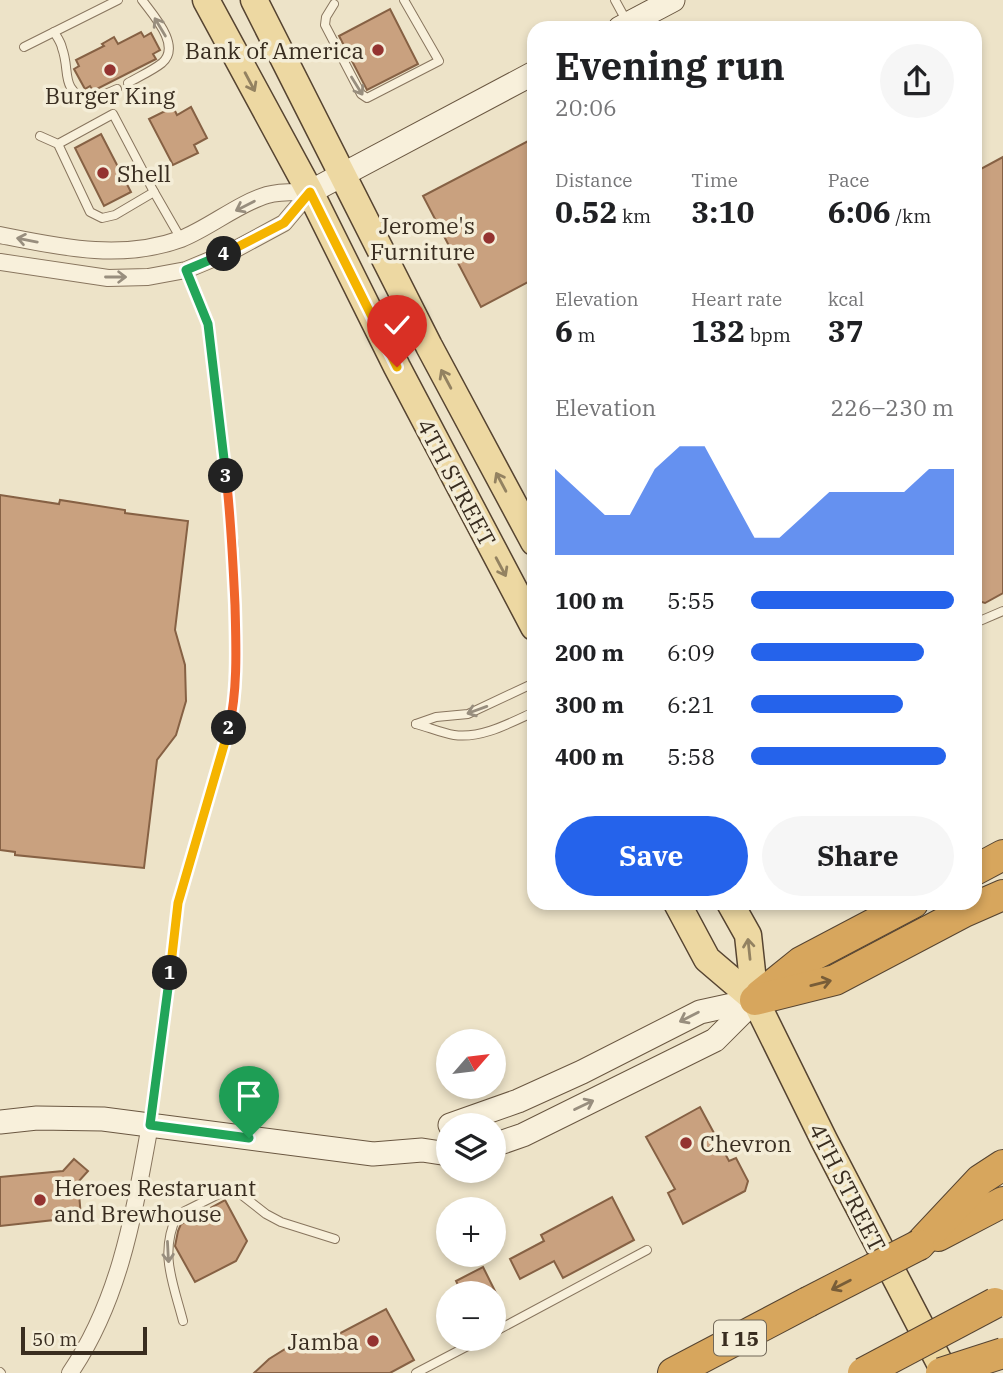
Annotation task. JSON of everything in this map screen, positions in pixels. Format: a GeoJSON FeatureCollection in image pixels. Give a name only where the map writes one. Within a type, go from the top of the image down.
{"type":"FeatureCollection","features":[{"type":"Feature","properties":{"kind":"highway"},"geometry":{"type":"LineString","coordinates":[[982,866],[1003,855]]}},
{"type":"Feature","properties":{"kind":"highway"},"geometry":{"type":"LineString","coordinates":[[982,904],[1003,895]]}},
{"type":"Feature","properties":{"kind":"highway"},"geometry":{"type":"LineString","coordinates":[[755,1000],[801,962],[900,910]]}},
{"type":"Feature","properties":{"kind":"highway"},"geometry":{"type":"LineString","coordinates":[[755,1000],[835,980],[969,910]]}},
{"type":"Feature","properties":{"kind":"highway"},"geometry":{"type":"LineString","coordinates":[[956,1217],[980,1180],[1003,1165]]}},
{"type":"Feature","properties":{"kind":"highway","name":"I 15"},"geometry":{"type":"LineString","coordinates":[[673,1373],[919,1245],[956,1217],[1003,1202]]}},
{"type":"Feature","properties":{"kind":"highway"},"geometry":{"type":"LineString","coordinates":[[863,1373],[999,1301]]}},
{"type":"Feature","properties":{"kind":"highway"},"geometry":{"type":"LineString","coordinates":[[943,1373],[1003,1353]]}},
{"type":"Feature","properties":{"kind":"main road","name":"4TH STREET"},"geometry":{"type":"LineString","coordinates":[[206,0],[310,192],[397,367],[527,615]]}},
{"type":"Feature","properties":{"kind":"main road","name":"4TH STREET"},"geometry":{"type":"LineString","coordinates":[[254,0],[434,357],[527,529]]}},
{"type":"Feature","properties":{"kind":"main road","name":"4TH STREET"},"geometry":{"type":"LineString","coordinates":[[681,910],[707,959],[755,1000]]}},
{"type":"Feature","properties":{"kind":"main road","name":"4TH STREET"},"geometry":{"type":"LineString","coordinates":[[734,910],[748,935],[755,1000],[943,1373]]}},
{"type":"Feature","properties":{"kind":"street"},"geometry":{"type":"LineString","coordinates":[[633,21],[673,0]]}},
{"type":"Feature","properties":{"kind":"street"},"geometry":{"type":"LineString","coordinates":[[0,262],[108,278],[148,277],[186,270],[234,250],[284,223],[310,192],[527,78]]}},
{"type":"Feature","properties":{"kind":"street"},"geometry":{"type":"LineString","coordinates":[[0,235],[70,249],[104,252],[145,247],[181,239],[267,195],[310,192]]}},
{"type":"Feature","properties":{"kind":"street"},"geometry":{"type":"LineString","coordinates":[[485,1113],[569,1078],[700,1012],[755,1000]]}},
{"type":"Feature","properties":{"kind":"street"},"geometry":{"type":"LineString","coordinates":[[506,1141],[523,1135],[715,1040],[755,1000]]}},
{"type":"Feature","properties":{"kind":"street"},"geometry":{"type":"LineString","coordinates":[[0,1122],[37,1118],[103,1119],[373,1154],[422,1150],[436,1152]]}},
{"type":"Feature","properties":{"kind":"street"},"geometry":{"type":"LineString","coordinates":[[71,1373],[110,1298],[131,1233],[150,1125]]}},
{"type":"Feature","properties":{"kind":"street"},"geometry":{"type":"LineString","coordinates":[[422,1150],[436,1138]]}},
{"type":"Feature","properties":{"kind":"lane"},"geometry":{"type":"LineString","coordinates":[[24,47],[118,0]]}},
{"type":"Feature","properties":{"kind":"lane"},"geometry":{"type":"LineString","coordinates":[[128,83],[163,63],[169,55],[169,42],[142,0]]}},
{"type":"Feature","properties":{"kind":"lane"},"geometry":{"type":"LineString","coordinates":[[334,4],[326,17],[327,31],[360,94],[367,98],[439,61],[404,0]]}},
{"type":"Feature","properties":{"kind":"lane"},"geometry":{"type":"LineString","coordinates":[[615,0],[622,21]]}},
{"type":"Feature","properties":{"kind":"lane"},"geometry":{"type":"LineString","coordinates":[[54,32],[63,48],[70,88],[76,96],[89,101],[117,89]]}},
{"type":"Feature","properties":{"kind":"lane"},"geometry":{"type":"LineString","coordinates":[[58,144],[113,114],[181,239]]}},
{"type":"Feature","properties":{"kind":"lane"},"geometry":{"type":"LineString","coordinates":[[40,136],[58,144],[90,212],[102,218],[115,215],[154,192]]}},
{"type":"Feature","properties":{"kind":"lane"},"geometry":{"type":"LineString","coordinates":[[150,1125],[178,903],[231,720],[236,648],[233,547],[208,324],[186,270]]}},
{"type":"Feature","properties":{"kind":"lane"},"geometry":{"type":"LineString","coordinates":[[982,620],[1003,611]]}},
{"type":"Feature","properties":{"kind":"lane"},"geometry":{"type":"LineString","coordinates":[[527,687],[468,714],[436,717],[416,724],[456,735],[481,732],[527,715]]}},
{"type":"Feature","properties":{"kind":"lane"},"geometry":{"type":"LineString","coordinates":[[183,1321],[167,1258],[167,1241],[177,1215],[225,1191],[238,1192],[281,1222],[335,1239]]}},
{"type":"Feature","properties":{"kind":"lane"},"geometry":{"type":"LineString","coordinates":[[506,1326],[648,1250]]}},
{"type":"Feature","properties":{"kind":"lane"},"geometry":{"type":"LineString","coordinates":[[416,1373],[458,1351]]}},
{"type":"Feature","properties":{"kind":"building","name":"Bank of America"},"geometry":{"type":"Polygon","coordinates":[[[390,9],[418,64],[367,90],[339,36],[390,9]]]}},
{"type":"Feature","properties":{"kind":"building"},"geometry":{"type":"Polygon","coordinates":[[[141,32],[144,37],[151,33],[160,50],[153,54],[156,59],[93,91],[90,86],[85,89],[74,69],[79,66],[76,60],[104,46],[102,44],[114,37],[118,44],[141,32]]]}},
{"type":"Feature","properties":{"kind":"building"},"geometry":{"type":"Polygon","coordinates":[[[173,107],[177,115],[191,107],[207,138],[194,145],[198,153],[173,165],[149,119],[173,107]]]}},
{"type":"Feature","properties":{"kind":"building"},"geometry":{"type":"Polygon","coordinates":[[[101,134],[131,192],[104,206],[75,148],[101,134]]]}},
{"type":"Feature","properties":{"kind":"building","name":"Jerome's Furniture"},"geometry":{"type":"Polygon","coordinates":[[[527,142],[527,283],[481,307],[423,196],[527,142]]]}},
{"type":"Feature","properties":{"kind":"building"},"geometry":{"type":"Polygon","coordinates":[[[1003,157],[1003,593],[985,603],[982,602],[982,168],[1003,157]]]}},
{"type":"Feature","properties":{"kind":"building"},"geometry":{"type":"Polygon","coordinates":[[[0,495],[59,504],[60,500],[125,510],[125,513],[188,521],[175,630],[185,665],[186,701],[176,735],[157,760],[144,868],[15,855],[15,852],[0,850],[0,495]]]}},
{"type":"Feature","properties":{"kind":"building"},"geometry":{"type":"Polygon","coordinates":[[[700,1107],[729,1161],[736,1158],[748,1181],[745,1191],[683,1224],[668,1193],[675,1189],[646,1137],[700,1107]]]}},
{"type":"Feature","properties":{"kind":"building","name":"Heroes Restaruant and Brewhouse"},"geometry":{"type":"Polygon","coordinates":[[[74,1159],[88,1171],[78,1182],[81,1217],[0,1226],[0,1177],[63,1171],[74,1159]]]}},
{"type":"Feature","properties":{"kind":"building"},"geometry":{"type":"Polygon","coordinates":[[[612,1197],[634,1240],[563,1278],[554,1261],[520,1279],[510,1259],[544,1241],[541,1235],[612,1197]]]}},
{"type":"Feature","properties":{"kind":"building"},"geometry":{"type":"Polygon","coordinates":[[[225,1200],[247,1241],[236,1261],[195,1282],[175,1246],[178,1231],[181,1224],[225,1200]]]}},
{"type":"Feature","properties":{"kind":"building"},"geometry":{"type":"Polygon","coordinates":[[[483,1267],[490,1281],[456,1281],[483,1267]]]}},
{"type":"Feature","properties":{"kind":"building"},"geometry":{"type":"Polygon","coordinates":[[[386,1309],[414,1360],[390,1373],[254,1373],[269,1359],[290,1346],[333,1337],[386,1309]]]}},
{"type":"Feature","properties":{"kind":"place","name":"Bank of America"},"geometry":{"type":"Point","coordinates":[378,50]}},
{"type":"Feature","properties":{"kind":"place","name":"Burger King"},"geometry":{"type":"Point","coordinates":[110,70]}},
{"type":"Feature","properties":{"kind":"place","name":"Shell"},"geometry":{"type":"Point","coordinates":[103,173]}},
{"type":"Feature","properties":{"kind":"place","name":"Jerome's Furniture"},"geometry":{"type":"Point","coordinates":[489,238]}},
{"type":"Feature","properties":{"kind":"place","name":"Chevron"},"geometry":{"type":"Point","coordinates":[686,1143]}},
{"type":"Feature","properties":{"kind":"place","name":"Heroes Restaruant and Brewhouse"},"geometry":{"type":"Point","coordinates":[40,1200]}},
{"type":"Feature","properties":{"kind":"place","name":"Jamba"},"geometry":{"type":"Point","coordinates":[373,1341]}},
{"type":"Feature","properties":{"kind":"route"},"geometry":{"type":"LineString","coordinates":[[249,1138],[150,1125],[178,903],[224,751],[231,720],[236,648],[233,547],[208,324],[186,270],[234,250],[284,223],[310,192],[397,367]]}}]}
